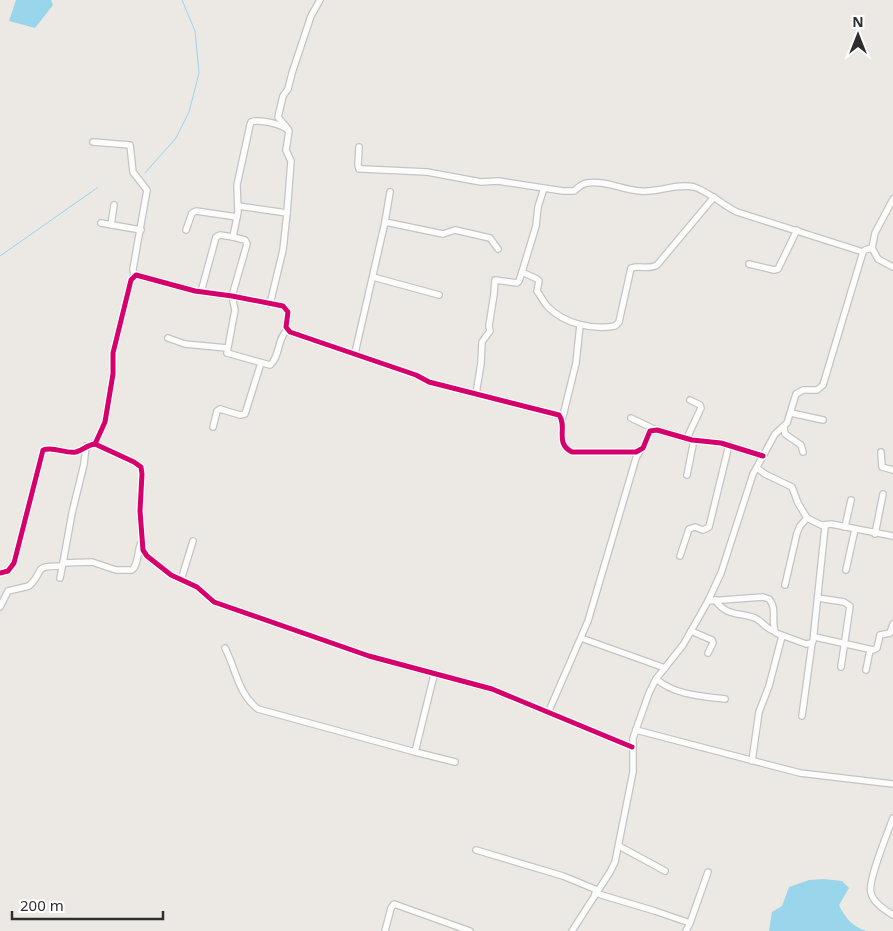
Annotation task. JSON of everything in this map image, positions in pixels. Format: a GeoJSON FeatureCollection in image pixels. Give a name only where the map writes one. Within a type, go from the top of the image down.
{"type":"FeatureCollection","features":[{"type":"Feature","properties":{"kind":"street"},"geometry":{"type":"LineString","coordinates":[[270,304],[283,250],[291,160],[286,153],[288,129],[278,117],[278,113],[283,96],[288,89],[311,16],[320,0]]}},
{"type":"Feature","properties":{"kind":"street"},"geometry":{"type":"LineString","coordinates":[[233,237],[237,217],[238,185],[251,122],[257,121],[288,129]]}},
{"type":"Feature","properties":{"kind":"street"},"geometry":{"type":"LineString","coordinates":[[93,142],[126,144],[131,147],[133,172],[147,190],[133,269],[134,276],[131,280],[114,349],[113,374],[105,422],[95,444]]}},
{"type":"Feature","properties":{"kind":"street"},"geometry":{"type":"LineString","coordinates":[[359,147],[359,169],[434,173],[466,180],[498,181],[571,192],[583,184],[598,183],[642,192],[683,186],[696,188],[707,192],[737,212],[863,252]]}},
{"type":"Feature","properties":{"kind":"street"},"geometry":{"type":"LineString","coordinates":[[476,394],[482,342],[490,331],[495,280],[517,283],[519,281],[536,226],[538,207],[544,188]]}},
{"type":"Feature","properties":{"kind":"street"},"geometry":{"type":"LineString","coordinates":[[355,353],[390,192]]}},
{"type":"Feature","properties":{"kind":"street"},"geometry":{"type":"LineString","coordinates":[[522,272],[537,278],[539,281],[537,291],[550,309],[580,325],[611,327],[618,324],[624,305],[631,268],[652,268],[657,265],[714,197]]}},
{"type":"Feature","properties":{"kind":"street"},"geometry":{"type":"LineString","coordinates":[[893,199],[875,233],[872,248],[878,259],[893,267]]}},
{"type":"Feature","properties":{"kind":"street"},"geometry":{"type":"LineString","coordinates":[[111,225],[114,205]]}},
{"type":"Feature","properties":{"kind":"street"},"geometry":{"type":"LineString","coordinates":[[238,206],[287,213]]}},
{"type":"Feature","properties":{"kind":"street"},"geometry":{"type":"LineString","coordinates":[[186,230],[192,213],[196,210],[237,217]]}},
{"type":"Feature","properties":{"kind":"street"},"geometry":{"type":"LineString","coordinates":[[385,222],[443,234],[455,230],[490,238],[498,249]]}},
{"type":"Feature","properties":{"kind":"street"},"geometry":{"type":"LineString","coordinates":[[102,223],[141,230]]}},
{"type":"Feature","properties":{"kind":"street"},"geometry":{"type":"LineString","coordinates":[[749,264],[774,270],[778,269],[796,230]]}},
{"type":"Feature","properties":{"kind":"street"},"geometry":{"type":"LineString","coordinates":[[134,276],[140,276],[180,288],[201,292],[232,296],[287,308],[287,330],[283,334],[273,364],[261,364],[228,353],[227,348],[232,332],[235,310],[232,296],[247,244],[245,240],[220,235],[216,237],[201,292]]}},
{"type":"Feature","properties":{"kind":"street"},"geometry":{"type":"LineString","coordinates":[[572,931],[615,862],[633,772],[632,746],[649,693],[656,679],[684,644],[708,601],[721,573],[746,494],[757,468],[775,434],[787,423],[796,394],[803,390],[817,390],[823,385],[863,252],[872,248]]}},
{"type":"Feature","properties":{"kind":"street"},"geometry":{"type":"LineString","coordinates":[[373,277],[440,296]]}},
{"type":"Feature","properties":{"kind":"street"},"geometry":{"type":"LineString","coordinates":[[580,325],[576,363],[562,420],[562,442],[567,450],[572,452],[640,451]]}},
{"type":"Feature","properties":{"kind":"street"},"geometry":{"type":"LineString","coordinates":[[287,330],[416,375],[429,382],[555,413],[562,420]]}},
{"type":"Feature","properties":{"kind":"street"},"geometry":{"type":"LineString","coordinates":[[168,338],[185,344],[227,348]]}},
{"type":"Feature","properties":{"kind":"street"},"geometry":{"type":"LineString","coordinates":[[213,426],[217,411],[220,409],[240,415],[245,414],[261,364]]}},
{"type":"Feature","properties":{"kind":"street"},"geometry":{"type":"LineString","coordinates":[[686,438],[701,408],[700,405],[690,400]]}},
{"type":"Feature","properties":{"kind":"street"},"geometry":{"type":"LineString","coordinates":[[791,412],[823,420]]}},
{"type":"Feature","properties":{"kind":"street"},"geometry":{"type":"LineString","coordinates":[[631,418],[657,430],[694,440],[730,445],[763,456]]}},
{"type":"Feature","properties":{"kind":"street"},"geometry":{"type":"LineString","coordinates":[[784,427],[785,434],[801,445],[803,452]]}},
{"type":"Feature","properties":{"kind":"street"},"geometry":{"type":"LineString","coordinates":[[548,713],[588,621],[636,458],[645,445],[650,432],[657,430]]}},
{"type":"Feature","properties":{"kind":"street"},"geometry":{"type":"LineString","coordinates":[[687,476],[694,440]]}},
{"type":"Feature","properties":{"kind":"street"},"geometry":{"type":"LineString","coordinates":[[0,573],[8,571],[14,563],[43,450],[50,448],[73,452],[95,444],[141,467],[141,543],[147,556],[171,575],[197,587],[209,598],[221,605],[369,656],[492,689],[632,746]]}},
{"type":"Feature","properties":{"kind":"street"},"geometry":{"type":"LineString","coordinates":[[680,556],[689,529],[695,527],[703,530],[709,527],[730,445]]}},
{"type":"Feature","properties":{"kind":"street"},"geometry":{"type":"LineString","coordinates":[[60,578],[72,513],[84,464],[86,446]]}},
{"type":"Feature","properties":{"kind":"street"},"geometry":{"type":"LineString","coordinates":[[882,452],[882,467],[893,470]]}},
{"type":"Feature","properties":{"kind":"street"},"geometry":{"type":"LineString","coordinates":[[757,468],[792,487],[798,503],[807,518],[823,525],[831,524],[893,536]]}},
{"type":"Feature","properties":{"kind":"street"},"geometry":{"type":"LineString","coordinates":[[875,534],[883,494]]}},
{"type":"Feature","properties":{"kind":"street"},"geometry":{"type":"LineString","coordinates":[[845,527],[851,500]]}},
{"type":"Feature","properties":{"kind":"street"},"geometry":{"type":"LineString","coordinates":[[785,585],[797,533],[807,518]]}},
{"type":"Feature","properties":{"kind":"street"},"geometry":{"type":"LineString","coordinates":[[802,716],[826,530],[823,525]]}},
{"type":"Feature","properties":{"kind":"street"},"geometry":{"type":"LineString","coordinates":[[846,570],[856,530]]}},
{"type":"Feature","properties":{"kind":"street"},"geometry":{"type":"LineString","coordinates":[[181,580],[193,541]]}},
{"type":"Feature","properties":{"kind":"street"},"geometry":{"type":"LineString","coordinates":[[0,607],[6,593],[12,589],[29,586],[41,568],[48,566],[92,562],[116,570],[132,570],[136,566],[141,543]]}},
{"type":"Feature","properties":{"kind":"street"},"geometry":{"type":"LineString","coordinates":[[708,601],[762,597],[769,599],[774,609],[774,631]]}},
{"type":"Feature","properties":{"kind":"street"},"geometry":{"type":"LineString","coordinates":[[818,598],[844,602],[850,606],[846,644],[841,667]]}},
{"type":"Feature","properties":{"kind":"street"},"geometry":{"type":"LineString","coordinates":[[716,600],[727,611],[756,618],[769,629],[782,636],[806,644],[813,640],[846,644],[870,650],[877,648],[880,635],[892,632],[893,624]]}},
{"type":"Feature","properties":{"kind":"street"},"geometry":{"type":"LineString","coordinates":[[691,631],[712,640],[713,643],[708,653]]}},
{"type":"Feature","properties":{"kind":"street"},"geometry":{"type":"LineString","coordinates":[[752,761],[759,712],[770,682],[782,636]]}},
{"type":"Feature","properties":{"kind":"street"},"geometry":{"type":"LineString","coordinates":[[581,638],[665,668]]}},
{"type":"Feature","properties":{"kind":"street"},"geometry":{"type":"LineString","coordinates":[[225,648],[231,658],[241,689],[258,709],[455,762]]}},
{"type":"Feature","properties":{"kind":"street"},"geometry":{"type":"LineString","coordinates":[[866,670],[870,650]]}},
{"type":"Feature","properties":{"kind":"street"},"geometry":{"type":"LineString","coordinates":[[415,752],[434,674]]}},
{"type":"Feature","properties":{"kind":"street"},"geometry":{"type":"LineString","coordinates":[[656,679],[680,692],[725,699]]}},
{"type":"Feature","properties":{"kind":"street"},"geometry":{"type":"LineString","coordinates":[[636,730],[752,761],[818,776],[893,784]]}},
{"type":"Feature","properties":{"kind":"street"},"geometry":{"type":"LineString","coordinates":[[893,818],[875,868],[870,890],[873,898],[893,915]]}},
{"type":"Feature","properties":{"kind":"street"},"geometry":{"type":"LineString","coordinates":[[619,846],[665,871]]}},
{"type":"Feature","properties":{"kind":"street"},"geometry":{"type":"LineString","coordinates":[[476,850],[563,876],[596,892],[690,923]]}},
{"type":"Feature","properties":{"kind":"street"},"geometry":{"type":"LineString","coordinates":[[686,931],[708,872]]}},
{"type":"Feature","properties":{"kind":"street"},"geometry":{"type":"LineString","coordinates":[[384,931],[394,904],[470,931]]}},
{"type":"Feature","properties":{"kind":"water"},"geometry":{"type":"Polygon","coordinates":[[[16,0],[51,0],[53,5],[35,28],[9,21],[16,0]]]}},
{"type":"Feature","properties":{"kind":"water"},"geometry":{"type":"Polygon","coordinates":[[[809,880],[842,881],[849,888],[839,905],[850,921],[866,931],[769,931],[772,912],[782,906],[789,887],[809,880]]]}},
{"type":"Feature","properties":{"kind":"waterway"},"geometry":{"type":"LineString","coordinates":[[145,173],[176,138],[189,112],[199,73],[195,31],[182,0]]}},
{"type":"Feature","properties":{"kind":"waterway"},"geometry":{"type":"LineString","coordinates":[[0,256],[97,188]]}},
{"type":"Feature","properties":{"kind":"cycle path"},"geometry":{"type":"LineString","coordinates":[[95,444],[105,422],[113,374],[113,353],[131,280],[136,275],[195,291],[283,306],[288,312],[286,327],[290,332],[416,375],[429,382],[559,415],[562,425],[562,440],[572,452],[636,452],[643,448],[650,431],[657,430],[692,440],[721,443],[763,456]]}},
{"type":"Feature","properties":{"kind":"cycle path"},"geometry":{"type":"LineString","coordinates":[[0,573],[8,571],[14,563],[43,450],[76,452],[95,444],[141,467],[140,511],[143,550],[147,556],[171,575],[197,587],[214,602],[369,656],[492,689],[632,747]]}}]}
